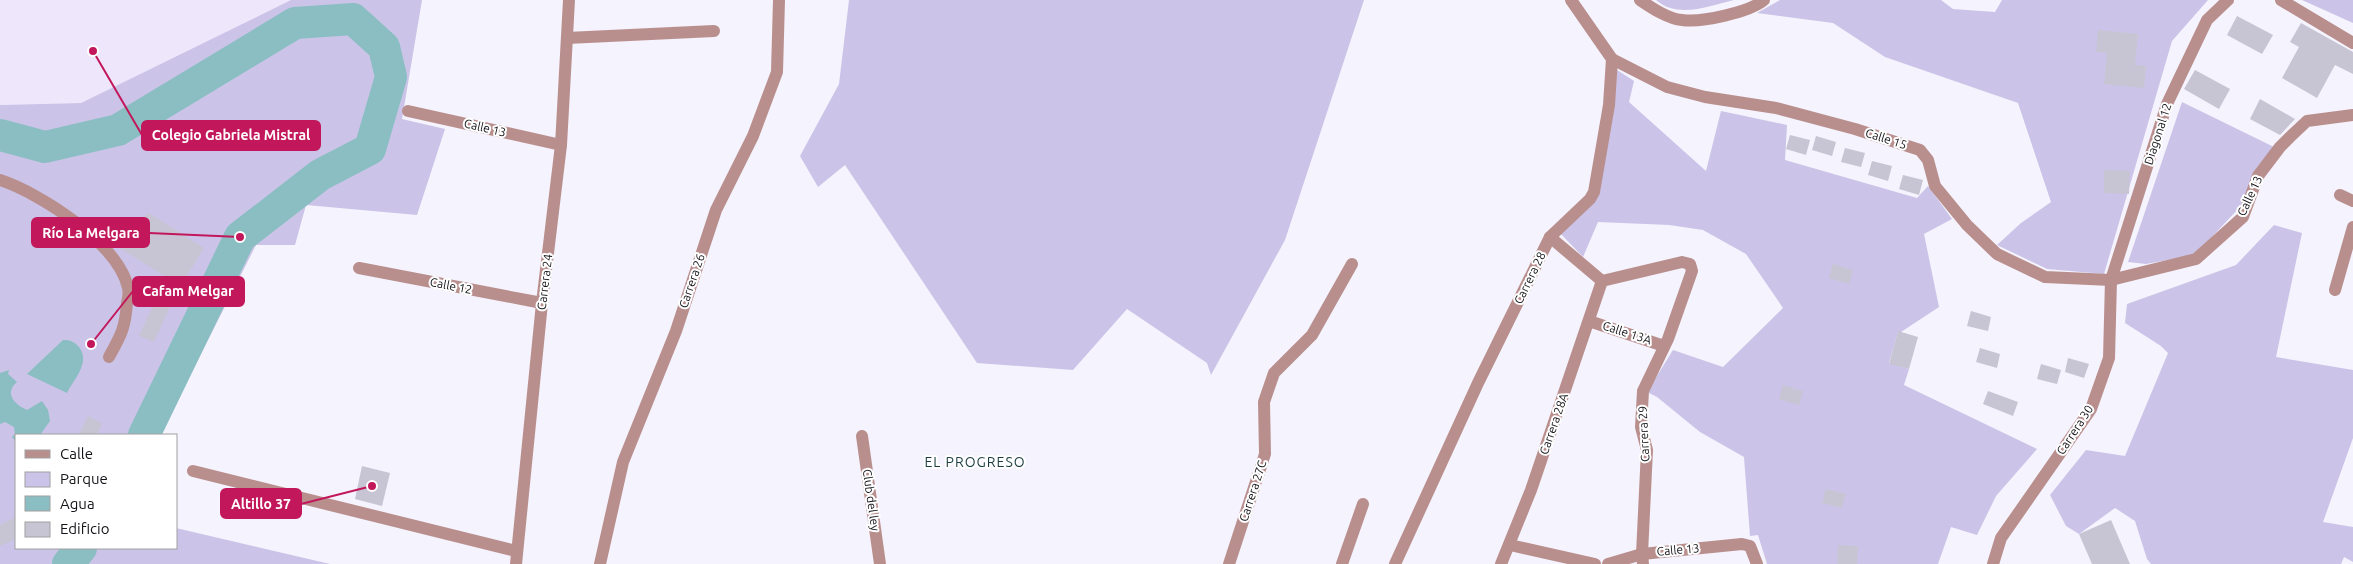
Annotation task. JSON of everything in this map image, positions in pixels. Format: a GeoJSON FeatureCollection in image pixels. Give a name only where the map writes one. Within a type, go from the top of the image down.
{"type":"FeatureCollection","features":[{"type":"Feature","properties":{"kind":"street","name":"Carrera 24"},"geometry":{"type":"LineString","coordinates":[[516,558],[542,303],[561,145],[569,0]]}},
{"type":"Feature","properties":{"kind":"street","name":"Carrera 26"},"geometry":{"type":"LineString","coordinates":[[600,564],[623,462],[676,331],[716,210],[752,136],[777,72],[779,0]]}},
{"type":"Feature","properties":{"kind":"street"},"geometry":{"type":"LineString","coordinates":[[1571,0],[1612,59]]}},
{"type":"Feature","properties":{"kind":"street"},"geometry":{"type":"LineString","coordinates":[[1640,0],[1658,11],[1682,20],[1721,16],[1758,5],[1764,0]]}},
{"type":"Feature","properties":{"kind":"street","name":"Diagonal 12"},"geometry":{"type":"LineString","coordinates":[[2111,280],[2167,104],[2207,20],[2228,0]]}},
{"type":"Feature","properties":{"kind":"street"},"geometry":{"type":"LineString","coordinates":[[2281,0],[2353,43]]}},
{"type":"Feature","properties":{"kind":"street"},"geometry":{"type":"LineString","coordinates":[[567,38],[714,31]]}},
{"type":"Feature","properties":{"kind":"street","name":"Carrera 28"},"geometry":{"type":"LineString","coordinates":[[1395,564],[1478,383],[1550,237],[1590,199],[1594,192],[1610,97],[1612,59]]}},
{"type":"Feature","properties":{"kind":"street","name":"Calle 15"},"geometry":{"type":"LineString","coordinates":[[1612,59],[1667,87],[1706,98],[1776,108],[1855,129],[1920,150],[1928,160],[1935,186],[1967,225],[1997,254],[2045,276],[2111,280]]}},
{"type":"Feature","properties":{"kind":"street","name":"Calle 13"},"geometry":{"type":"LineString","coordinates":[[408,111],[561,145]]}},
{"type":"Feature","properties":{"kind":"street","name":"Calle 13"},"geometry":{"type":"LineString","coordinates":[[2111,280],[2196,258],[2243,217],[2258,176],[2280,146],[2307,121],[2353,115]]}},
{"type":"Feature","properties":{"kind":"street"},"geometry":{"type":"LineString","coordinates":[[0,180],[19,187],[46,201],[80,226],[114,258],[129,288],[126,326],[109,357]]}},
{"type":"Feature","properties":{"kind":"street"},"geometry":{"type":"LineString","coordinates":[[2340,195],[2353,201]]}},
{"type":"Feature","properties":{"kind":"street"},"geometry":{"type":"LineString","coordinates":[[2335,290],[2353,227]]}},
{"type":"Feature","properties":{"kind":"street"},"geometry":{"type":"LineString","coordinates":[[1550,237],[1602,281]]}},
{"type":"Feature","properties":{"kind":"street","name":"Carrera 29"},"geometry":{"type":"LineString","coordinates":[[1602,281],[1682,262],[1690,264],[1692,271],[1664,346],[1642,391],[1641,427],[1646,450],[1642,559]]}},
{"type":"Feature","properties":{"kind":"street","name":"Carrera 27C"},"geometry":{"type":"LineString","coordinates":[[1229,564],[1265,454],[1264,402],[1274,373],[1312,335],[1352,264]]}},
{"type":"Feature","properties":{"kind":"street","name":"Calle 12"},"geometry":{"type":"LineString","coordinates":[[359,268],[542,303]]}},
{"type":"Feature","properties":{"kind":"street","name":"Carrera 30"},"geometry":{"type":"LineString","coordinates":[[1993,564],[2001,538],[2091,409],[2109,358],[2111,280]]}},
{"type":"Feature","properties":{"kind":"street","name":"Carrera 28A"},"geometry":{"type":"LineString","coordinates":[[1501,564],[1531,490],[1602,281]]}},
{"type":"Feature","properties":{"kind":"street","name":"Calle 13A"},"geometry":{"type":"LineString","coordinates":[[1589,321],[1664,346]]}},
{"type":"Feature","properties":{"kind":"street","name":"Club del ley"},"geometry":{"type":"LineString","coordinates":[[862,436],[880,564]]}},
{"type":"Feature","properties":{"kind":"street"},"geometry":{"type":"LineString","coordinates":[[193,470],[516,558]]}},
{"type":"Feature","properties":{"kind":"street"},"geometry":{"type":"LineString","coordinates":[[1342,564],[1363,504]]}},
{"type":"Feature","properties":{"kind":"street","name":"Calle 13"},"geometry":{"type":"LineString","coordinates":[[1608,564],[1742,544],[1750,546],[1757,564]]}},
{"type":"Feature","properties":{"kind":"street"},"geometry":{"type":"LineString","coordinates":[[1510,545],[1594,564]]}},
{"type":"Feature","properties":{"kind":"shaded area"},"geometry":{"type":"Polygon","coordinates":[[[0,0],[291,0],[81,103],[0,105],[0,0]]]}},
{"type":"Feature","properties":{"kind":"green space"},"geometry":{"type":"Polygon","coordinates":[[[291,0],[422,0],[402,119],[445,129],[417,215],[306,205],[295,245],[256,245],[161,434],[15,434],[15,549],[178,549],[178,528],[330,564],[0,564],[0,105],[81,103],[291,0]]]}},
{"type":"Feature","properties":{"kind":"green space"},"geometry":{"type":"Polygon","coordinates":[[[849,0],[1364,0],[1285,240],[1211,375],[1207,363],[1127,309],[1073,370],[977,363],[845,165],[818,187],[800,156],[839,84],[849,0]]]}},
{"type":"Feature","properties":{"kind":"green space"},"geometry":{"type":"Polygon","coordinates":[[[1656,0],[1734,0],[1704,8],[1684,10],[1665,6],[1656,0]]]}},
{"type":"Feature","properties":{"kind":"green space"},"geometry":{"type":"Polygon","coordinates":[[[1780,0],[1941,0],[1953,9],[1995,12],[2002,0],[2208,0],[2172,41],[2104,274],[2047,269],[1997,245],[2021,223],[2051,202],[2018,103],[1885,57],[1833,23],[1757,13],[1780,0]]]}},
{"type":"Feature","properties":{"kind":"green space"},"geometry":{"type":"Polygon","coordinates":[[[2302,0],[2353,0],[2353,23],[2302,0]]]}},
{"type":"Feature","properties":{"kind":"green space"},"geometry":{"type":"Polygon","coordinates":[[[1617,70],[1634,81],[1629,102],[1706,171],[1721,111],[1787,125],[1785,160],[1917,198],[1928,186],[1952,219],[1924,234],[1939,307],[1901,332],[1898,332],[1889,363],[1909,369],[1904,385],[2037,449],[1996,496],[1977,535],[1951,527],[1938,564],[1767,564],[1758,535],[1750,536],[1744,457],[1700,432],[1657,397],[1647,392],[1673,350],[1723,367],[1783,308],[1746,254],[1703,230],[1669,225],[1598,222],[1583,257],[1559,232],[1596,199],[1617,70]]]}},
{"type":"Feature","properties":{"kind":"green space"},"geometry":{"type":"Polygon","coordinates":[[[2182,102],[2274,147],[2239,208],[2195,255],[2146,264],[2128,262],[2182,102]]]}},
{"type":"Feature","properties":{"kind":"green space"},"geometry":{"type":"Polygon","coordinates":[[[2274,225],[2302,233],[2276,357],[2353,370],[2353,438],[2323,522],[2353,527],[2353,562],[2344,557],[2341,564],[2151,564],[2147,559],[2135,521],[2115,508],[2079,534],[2066,526],[2050,495],[2086,450],[2125,456],[2168,353],[2161,346],[2125,323],[2127,304],[2236,265],[2274,225]]]}},
{"type":"Feature","properties":{"kind":"water"},"geometry":{"type":"Polygon","coordinates":[[[63,340],[76,344],[82,352],[83,358],[83,364],[67,393],[27,374],[63,340]]]}},
{"type":"Feature","properties":{"kind":"water"},"geometry":{"type":"Polygon","coordinates":[[[9,370],[8,374],[17,382],[11,390],[11,394],[18,405],[27,410],[42,401],[48,410],[50,421],[41,434],[15,434],[14,427],[5,422],[0,424],[0,373],[9,370]]]}},
{"type":"Feature","properties":{"kind":"building"},"geometry":{"type":"Polygon","coordinates":[[[2237,16],[2273,35],[2262,54],[2227,35],[2237,16]]]}},
{"type":"Feature","properties":{"kind":"building"},"geometry":{"type":"Polygon","coordinates":[[[2301,23],[2353,52],[2353,74],[2335,65],[2317,98],[2282,78],[2299,47],[2290,42],[2301,23]]]}},
{"type":"Feature","properties":{"kind":"building"},"geometry":{"type":"Polygon","coordinates":[[[2098,30],[2138,34],[2135,65],[2146,66],[2144,88],[2104,84],[2107,53],[2096,52],[2098,30]]]}},
{"type":"Feature","properties":{"kind":"building"},"geometry":{"type":"Polygon","coordinates":[[[2195,70],[2230,89],[2219,109],[2184,89],[2195,70]]]}},
{"type":"Feature","properties":{"kind":"building"},"geometry":{"type":"Polygon","coordinates":[[[2260,99],[2295,119],[2280,135],[2250,119],[2260,99]]]}},
{"type":"Feature","properties":{"kind":"building"},"geometry":{"type":"Polygon","coordinates":[[[1790,135],[1810,140],[1806,155],[1786,149],[1790,135]]]}},
{"type":"Feature","properties":{"kind":"building"},"geometry":{"type":"Polygon","coordinates":[[[1816,136],[1836,142],[1832,156],[1812,150],[1816,136]]]}},
{"type":"Feature","properties":{"kind":"building"},"geometry":{"type":"Polygon","coordinates":[[[1845,148],[1865,153],[1861,167],[1841,162],[1845,148]]]}},
{"type":"Feature","properties":{"kind":"building"},"geometry":{"type":"Polygon","coordinates":[[[1872,161],[1892,166],[1888,181],[1868,175],[1872,161]]]}},
{"type":"Feature","properties":{"kind":"building"},"geometry":{"type":"Polygon","coordinates":[[[2104,170],[2130,171],[2129,194],[2104,193],[2104,170]]]}},
{"type":"Feature","properties":{"kind":"building"},"geometry":{"type":"Polygon","coordinates":[[[1903,175],[1923,180],[1919,195],[1899,189],[1903,175]]]}},
{"type":"Feature","properties":{"kind":"building"},"geometry":{"type":"Polygon","coordinates":[[[149,213],[204,248],[175,295],[154,342],[139,336],[166,277],[110,242],[149,213]]]}},
{"type":"Feature","properties":{"kind":"building"},"geometry":{"type":"Polygon","coordinates":[[[1833,264],[1853,270],[1849,284],[1829,278],[1833,264]]]}},
{"type":"Feature","properties":{"kind":"building"},"geometry":{"type":"Polygon","coordinates":[[[1971,311],[1991,317],[1988,331],[1967,326],[1971,311]]]}},
{"type":"Feature","properties":{"kind":"building"},"geometry":{"type":"Polygon","coordinates":[[[1898,331],[1918,337],[1909,369],[1889,364],[1898,331]]]}},
{"type":"Feature","properties":{"kind":"building"},"geometry":{"type":"Polygon","coordinates":[[[1980,348],[2000,354],[1997,368],[1976,362],[1980,348]]]}},
{"type":"Feature","properties":{"kind":"building"},"geometry":{"type":"Polygon","coordinates":[[[2068,358],[2089,364],[2084,378],[2065,372],[2068,358]]]}},
{"type":"Feature","properties":{"kind":"building"},"geometry":{"type":"Polygon","coordinates":[[[2041,364],[2061,370],[2057,384],[2037,379],[2041,364]]]}},
{"type":"Feature","properties":{"kind":"building"},"geometry":{"type":"Polygon","coordinates":[[[1783,385],[1803,391],[1799,405],[1779,399],[1783,385]]]}},
{"type":"Feature","properties":{"kind":"building"},"geometry":{"type":"Polygon","coordinates":[[[1988,391],[2018,402],[2013,416],[1983,404],[1988,391]]]}},
{"type":"Feature","properties":{"kind":"building"},"geometry":{"type":"Polygon","coordinates":[[[88,416],[102,423],[97,434],[79,434],[88,416]]]}},
{"type":"Feature","properties":{"kind":"building"},"geometry":{"type":"Polygon","coordinates":[[[362,466],[390,473],[382,506],[355,499],[362,466]]]}},
{"type":"Feature","properties":{"kind":"building"},"geometry":{"type":"Polygon","coordinates":[[[1826,489],[1846,494],[1842,508],[1822,503],[1826,489]]]}},
{"type":"Feature","properties":{"kind":"building"},"geometry":{"type":"Polygon","coordinates":[[[15,518],[15,539],[0,546],[0,525],[15,518]]]}},
{"type":"Feature","properties":{"kind":"building"},"geometry":{"type":"Polygon","coordinates":[[[2111,520],[2130,564],[2092,564],[2079,534],[2111,520]]]}},
{"type":"Feature","properties":{"kind":"building"},"geometry":{"type":"Polygon","coordinates":[[[1838,545],[1858,546],[1857,564],[1837,564],[1838,545]]]}},
{"type":"Feature","properties":{"kind":"waterway"},"geometry":{"type":"LineString","coordinates":[[0,135],[45,147],[118,130],[295,23],[353,19],[384,47],[391,77],[370,149],[320,175],[240,237],[144,434]]}},
{"type":"Feature","properties":{"kind":"waterway"},"geometry":{"type":"LineString","coordinates":[[68,564],[80,549]]}},
{"type":"Feature","properties":{"kind":"place","name":"Colegio Gabriela Mistral"},"geometry":{"type":"Point","coordinates":[93,51]}},
{"type":"Feature","properties":{"kind":"place","name":"Río La Melgara"},"geometry":{"type":"Point","coordinates":[240,237]}},
{"type":"Feature","properties":{"kind":"place","name":"Cafam Melgar"},"geometry":{"type":"Point","coordinates":[91,344]}},
{"type":"Feature","properties":{"kind":"place","name":"Altillo 37"},"geometry":{"type":"Point","coordinates":[372,486]}},
{"type":"Feature","properties":{"kind":"district","name":"EL PROGRESO"},"geometry":{"type":"Point","coordinates":[975,462]}}]}
